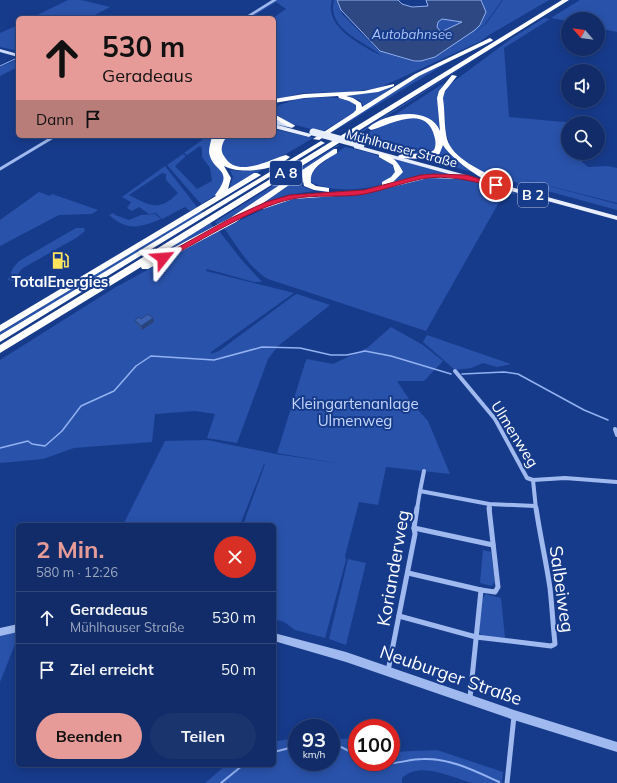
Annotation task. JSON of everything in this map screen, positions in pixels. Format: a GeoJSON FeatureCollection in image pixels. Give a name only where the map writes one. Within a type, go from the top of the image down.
{"type":"FeatureCollection","features":[{"type":"Feature","properties":{"kind":"highway","name":"A 8"},"geometry":{"type":"LineString","coordinates":[[0,339],[557,0]]}},
{"type":"Feature","properties":{"kind":"highway","name":"A 8"},"geometry":{"type":"LineString","coordinates":[[0,350],[566,0]]}},
{"type":"Feature","properties":{"kind":"highway"},"geometry":{"type":"LineString","coordinates":[[234,220],[311,167],[504,43],[515,32]]}},
{"type":"Feature","properties":{"kind":"highway"},"geometry":{"type":"LineString","coordinates":[[276,101],[302,95],[372,92],[417,74],[490,40]]}},
{"type":"Feature","properties":{"kind":"highway"},"geometry":{"type":"LineString","coordinates":[[0,329],[351,118],[417,74]]}},
{"type":"Feature","properties":{"kind":"highway"},"geometry":{"type":"LineString","coordinates":[[454,76],[442,90],[440,98],[446,144],[460,162],[495,181]]}},
{"type":"Feature","properties":{"kind":"highway"},"geometry":{"type":"LineString","coordinates":[[276,106],[282,102],[300,97],[321,96],[351,99],[359,104],[359,110],[351,118]]}},
{"type":"Feature","properties":{"kind":"highway"},"geometry":{"type":"LineString","coordinates":[[372,128],[393,118],[407,116],[423,118],[433,124],[437,131],[440,144],[436,153],[423,157],[402,156]]}},
{"type":"Feature","properties":{"kind":"highway"},"geometry":{"type":"LineString","coordinates":[[276,117],[292,126]]}},
{"type":"Feature","properties":{"kind":"highway"},"geometry":{"type":"LineString","coordinates":[[208,203],[223,192],[228,182],[226,172],[213,153],[214,138]]}},
{"type":"Feature","properties":{"kind":"highway"},"geometry":{"type":"LineString","coordinates":[[223,138],[218,146],[220,156],[225,163],[235,168],[254,168],[286,157]]}},
{"type":"Feature","properties":{"kind":"highway"},"geometry":{"type":"LineString","coordinates":[[311,167],[306,179],[307,184],[314,188],[335,191],[363,189],[385,184],[398,176],[399,172],[396,164],[382,155]]}},
{"type":"Feature","properties":{"kind":"highway"},"geometry":{"type":"LineString","coordinates":[[57,315],[234,220],[269,204],[292,197],[364,192],[428,176],[467,178]]}},
{"type":"Feature","properties":{"kind":"highway"},"geometry":{"type":"LineString","coordinates":[[142,235],[173,224]]}},
{"type":"Feature","properties":{"kind":"main road"},"geometry":{"type":"LineString","coordinates":[[0,50],[16,54]]}},
{"type":"Feature","properties":{"kind":"main road","name":"Mühlhauser Straße"},"geometry":{"type":"LineString","coordinates":[[276,125],[402,156],[617,213]]}},
{"type":"Feature","properties":{"kind":"main road","name":"Mühlhauser Straße"},"geometry":{"type":"LineString","coordinates":[[276,125],[292,126],[311,133]]}},
{"type":"Feature","properties":{"kind":"main road","name":"Mühlhauser Straße"},"geometry":{"type":"LineString","coordinates":[[358,146],[382,155],[617,218]]}},
{"type":"Feature","properties":{"kind":"street"},"geometry":{"type":"LineString","coordinates":[[248,16],[275,0]]}},
{"type":"Feature","properties":{"kind":"street"},"geometry":{"type":"LineString","coordinates":[[0,169],[52,138]]}},
{"type":"Feature","properties":{"kind":"street","name":"Ulmenweg"},"geometry":{"type":"LineString","coordinates":[[454,370],[495,419],[525,476],[533,480],[565,478],[617,482]]}},
{"type":"Feature","properties":{"kind":"street"},"geometry":{"type":"LineString","coordinates":[[616,429],[617,435]]}},
{"type":"Feature","properties":{"kind":"street","name":"Korianderweg"},"geometry":{"type":"LineString","coordinates":[[388,672],[415,534],[414,528],[424,471]]}},
{"type":"Feature","properties":{"kind":"street","name":"Salbeiweg"},"geometry":{"type":"LineString","coordinates":[[476,637],[499,641],[551,646],[555,644],[550,590],[535,506],[533,480]]}},
{"type":"Feature","properties":{"kind":"street","name":"Korianderweg"},"geometry":{"type":"LineString","coordinates":[[420,492],[489,504]]}},
{"type":"Feature","properties":{"kind":"street"},"geometry":{"type":"LineString","coordinates":[[408,573],[495,592],[498,587],[489,504],[535,506]]}},
{"type":"Feature","properties":{"kind":"street"},"geometry":{"type":"LineString","coordinates":[[414,528],[493,544]]}},
{"type":"Feature","properties":{"kind":"street"},"geometry":{"type":"LineString","coordinates":[[469,700],[481,590]]}},
{"type":"Feature","properties":{"kind":"street"},"geometry":{"type":"LineString","coordinates":[[399,616],[476,637]]}},
{"type":"Feature","properties":{"kind":"street"},"geometry":{"type":"LineString","coordinates":[[0,632],[16,628]]}},
{"type":"Feature","properties":{"kind":"street","name":"Neuburger Straße"},"geometry":{"type":"LineString","coordinates":[[276,638],[346,657],[514,715],[617,747]]}},
{"type":"Feature","properties":{"kind":"street"},"geometry":{"type":"LineString","coordinates":[[507,783],[514,715]]}},
{"type":"Feature","properties":{"kind":"green space"},"geometry":{"type":"Polygon","coordinates":[[[68,0],[81,0],[110,7],[93,16],[35,16],[68,0]]]}},
{"type":"Feature","properties":{"kind":"green space"},"geometry":{"type":"Polygon","coordinates":[[[276,0],[332,0],[331,9],[333,18],[339,27],[355,41],[382,56],[341,27],[333,10],[334,0],[336,0],[342,14],[379,51],[414,62],[428,60],[442,53],[481,25],[486,12],[482,0],[502,0],[485,24],[474,33],[486,24],[503,0],[549,0],[481,41],[379,88],[349,92],[303,93],[276,100],[276,16],[286,9],[276,2],[253,16],[250,16],[276,0]]]}},
{"type":"Feature","properties":{"kind":"green space"},"geometry":{"type":"Polygon","coordinates":[[[580,0],[617,0],[617,32],[605,29],[605,12],[561,12],[561,20],[551,18],[580,0]]]}},
{"type":"Feature","properties":{"kind":"green space"},"geometry":{"type":"Polygon","coordinates":[[[544,18],[550,19],[504,48],[509,117],[561,122],[561,160],[582,160],[582,162],[588,167],[608,166],[617,168],[617,203],[511,176],[617,204],[617,210],[489,175],[464,161],[450,147],[446,132],[443,97],[449,85],[512,38],[544,18]]]}},
{"type":"Feature","properties":{"kind":"green space"},"geometry":{"type":"Polygon","coordinates":[[[442,19],[463,22],[441,32],[437,27],[438,22],[442,19]]]}},
{"type":"Feature","properties":{"kind":"green space"},"geometry":{"type":"Polygon","coordinates":[[[16,26],[16,51],[0,47],[0,33],[16,26]]]}},
{"type":"Feature","properties":{"kind":"green space"},"geometry":{"type":"Polygon","coordinates":[[[490,50],[350,140],[348,139],[490,50]]]}},
{"type":"Feature","properties":{"kind":"green space"},"geometry":{"type":"Polygon","coordinates":[[[465,52],[329,134],[327,134],[418,75],[465,52]]]}},
{"type":"Feature","properties":{"kind":"green space"},"geometry":{"type":"Polygon","coordinates":[[[16,60],[16,68],[0,76],[0,67],[16,60]]]}},
{"type":"Feature","properties":{"kind":"green space"},"geometry":{"type":"Polygon","coordinates":[[[444,83],[438,101],[441,134],[437,127],[431,122],[420,117],[390,118],[444,83]]]}},
{"type":"Feature","properties":{"kind":"green space"},"geometry":{"type":"Polygon","coordinates":[[[395,85],[364,107],[359,100],[345,96],[369,93],[395,85]]]}},
{"type":"Feature","properties":{"kind":"green space"},"geometry":{"type":"Polygon","coordinates":[[[326,97],[346,99],[357,105],[356,111],[322,132],[288,123],[276,114],[276,108],[279,105],[297,99],[326,97]]]}},
{"type":"Feature","properties":{"kind":"green space"},"geometry":{"type":"Polygon","coordinates":[[[403,117],[421,119],[432,125],[437,143],[434,153],[410,156],[355,141],[377,127],[403,117]]]}},
{"type":"Feature","properties":{"kind":"green space"},"geometry":{"type":"Polygon","coordinates":[[[276,129],[313,138],[274,160],[252,167],[242,167],[230,164],[221,154],[222,142],[225,138],[276,138],[276,129]]]}},
{"type":"Feature","properties":{"kind":"green space"},"geometry":{"type":"Polygon","coordinates":[[[204,138],[214,138],[225,177],[218,194],[201,204],[167,165],[183,154],[186,156],[175,166],[197,189],[212,181],[210,168],[202,157],[202,148],[200,146],[187,155],[184,153],[204,138]]]}},
{"type":"Feature","properties":{"kind":"green space"},"geometry":{"type":"Polygon","coordinates":[[[443,143],[450,153],[463,165],[479,174],[420,158],[439,153],[443,143]]]}},
{"type":"Feature","properties":{"kind":"green space"},"geometry":{"type":"Polygon","coordinates":[[[340,145],[219,226],[215,222],[340,145]]]}},
{"type":"Feature","properties":{"kind":"green space"},"geometry":{"type":"Polygon","coordinates":[[[345,147],[373,154],[386,160],[396,170],[395,175],[382,184],[355,189],[327,188],[311,182],[310,179],[314,169],[345,147]]]}},
{"type":"Feature","properties":{"kind":"green space"},"geometry":{"type":"Polygon","coordinates":[[[391,158],[451,174],[428,174],[392,184],[401,173],[401,168],[391,158]]]}},
{"type":"Feature","properties":{"kind":"green space"},"geometry":{"type":"Polygon","coordinates":[[[165,166],[197,207],[190,211],[185,207],[162,219],[156,213],[149,214],[139,207],[132,211],[127,208],[131,202],[122,197],[165,166]],[[162,173],[129,195],[149,204],[160,205],[165,203],[178,193],[166,180],[166,174],[162,173]]]}},
{"type":"Feature","properties":{"kind":"green space"},"geometry":{"type":"Polygon","coordinates":[[[261,168],[263,169],[229,190],[233,177],[230,170],[245,171],[261,168]]]}},
{"type":"Feature","properties":{"kind":"green space"},"geometry":{"type":"Polygon","coordinates":[[[303,176],[302,186],[314,191],[287,195],[262,204],[303,176]]]}},
{"type":"Feature","properties":{"kind":"green space"},"geometry":{"type":"Polygon","coordinates":[[[430,177],[463,179],[486,183],[507,189],[517,194],[505,195],[502,197],[426,331],[268,279],[249,263],[224,228],[268,207],[296,197],[370,193],[430,177]]]}},
{"type":"Feature","properties":{"kind":"green space"},"geometry":{"type":"Polygon","coordinates":[[[39,192],[50,196],[52,194],[98,210],[92,214],[59,215],[0,246],[0,220],[39,192]]]}},
{"type":"Feature","properties":{"kind":"green space"},"geometry":{"type":"Polygon","coordinates":[[[201,210],[203,213],[0,335],[0,333],[9,327],[201,210]]]}},
{"type":"Feature","properties":{"kind":"green space"},"geometry":{"type":"Polygon","coordinates":[[[114,213],[115,215],[129,220],[141,215],[155,214],[161,219],[140,226],[128,226],[122,224],[109,215],[114,213]]]}},
{"type":"Feature","properties":{"kind":"green space"},"geometry":{"type":"Polygon","coordinates":[[[210,222],[214,228],[156,257],[210,222]]]}},
{"type":"Feature","properties":{"kind":"green space"},"geometry":{"type":"Polygon","coordinates":[[[76,228],[84,228],[85,231],[76,238],[23,268],[17,275],[18,282],[8,280],[13,268],[19,261],[76,228]]]}},
{"type":"Feature","properties":{"kind":"green space"},"geometry":{"type":"Polygon","coordinates":[[[219,231],[241,259],[262,282],[254,282],[207,269],[206,271],[294,293],[211,352],[211,354],[219,351],[297,294],[330,305],[278,346],[268,359],[237,443],[207,438],[215,414],[195,411],[155,414],[152,442],[74,448],[43,459],[0,463],[0,360],[116,287],[219,231]]]}},
{"type":"Feature","properties":{"kind":"green space","name":"Kleingartenanlage Ulmenweg"},"geometry":{"type":"Polygon","coordinates":[[[391,327],[423,345],[443,361],[424,381],[397,381],[411,402],[428,421],[450,474],[386,467],[378,505],[359,502],[345,556],[346,560],[325,638],[295,630],[284,622],[276,620],[276,523],[244,523],[265,464],[241,523],[124,523],[165,441],[207,440],[276,454],[342,464],[277,453],[307,359],[333,364],[367,348],[391,327]]]}},
{"type":"Feature","properties":{"kind":"green space"},"geometry":{"type":"Polygon","coordinates":[[[427,335],[511,364],[497,367],[483,363],[471,368],[455,370],[423,342],[427,335]]]}},
{"type":"Feature","properties":{"kind":"green space"},"geometry":{"type":"Polygon","coordinates":[[[483,550],[491,552],[495,582],[492,586],[480,583],[483,550]]]}},
{"type":"Feature","properties":{"kind":"green space"},"geometry":{"type":"Polygon","coordinates":[[[348,559],[366,563],[346,645],[329,639],[348,559]]]}},
{"type":"Feature","properties":{"kind":"green space"},"geometry":{"type":"Polygon","coordinates":[[[485,594],[501,598],[505,638],[483,637],[479,632],[482,600],[485,594]]]}},
{"type":"Feature","properties":{"kind":"green space"},"geometry":{"type":"Polygon","coordinates":[[[16,628],[16,642],[0,682],[0,632],[16,628]]]}},
{"type":"Feature","properties":{"kind":"green space"},"geometry":{"type":"Polygon","coordinates":[[[340,738],[348,738],[348,771],[400,771],[400,752],[437,750],[503,772],[502,783],[473,783],[446,774],[427,770],[418,770],[402,778],[402,783],[205,783],[224,767],[276,767],[276,742],[288,739],[288,771],[340,771],[340,738]]]}},
{"type":"Feature","properties":{"kind":"water","name":"Autobahnsee"},"geometry":{"type":"Polygon","coordinates":[[[337,0],[398,0],[402,4],[412,7],[428,6],[426,0],[481,0],[486,12],[480,25],[475,30],[435,57],[421,61],[414,61],[380,51],[341,10],[337,0]],[[442,19],[438,22],[437,27],[441,32],[462,22],[442,19]]]}},
{"type":"Feature","properties":{"kind":"building"},"geometry":{"type":"Polygon","coordinates":[[[148,314],[153,318],[141,326],[135,320],[139,317],[141,319],[148,314]]]}},
{"type":"Feature","properties":{"kind":"waterway"},"geometry":{"type":"LineString","coordinates":[[0,66],[15,59]]}},
{"type":"Feature","properties":{"kind":"waterway"},"geometry":{"type":"LineString","coordinates":[[0,448],[28,441],[32,444],[45,446],[62,431],[81,406],[114,391],[136,366],[151,356],[214,360],[262,347],[300,348],[331,355],[347,355],[365,351],[391,356],[451,374]]}},
{"type":"Feature","properties":{"kind":"waterway"},"geometry":{"type":"LineString","coordinates":[[462,374],[504,372],[518,374],[584,410],[608,420]]}},
{"type":"Feature","properties":{"kind":"waterway"},"geometry":{"type":"LineString","coordinates":[[340,746],[348,750]]}},
{"type":"Feature","properties":{"kind":"waterway"},"geometry":{"type":"LineString","coordinates":[[276,751],[288,748]]}},
{"type":"Feature","properties":{"kind":"waterway"},"geometry":{"type":"LineString","coordinates":[[400,762],[417,759],[433,759],[453,763],[499,782]]}},
{"type":"Feature","properties":{"kind":"waterway"},"geometry":{"type":"LineString","coordinates":[[221,783],[241,767]]}},
{"type":"Feature","properties":{"kind":"place","name":"TotalEnergies"},"geometry":{"type":"Point","coordinates":[60,260]}},
{"type":"Feature","properties":{"kind":"route"},"geometry":{"type":"LineString","coordinates":[[163,258],[234,220],[269,204],[292,197],[302,195],[349,194],[364,192],[389,187],[421,177],[434,176],[467,178],[496,185]]}}]}
